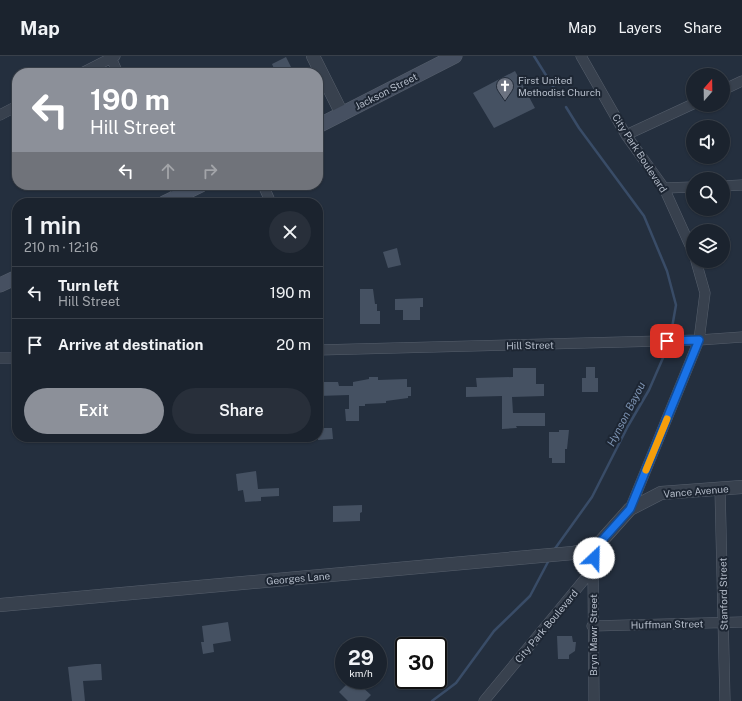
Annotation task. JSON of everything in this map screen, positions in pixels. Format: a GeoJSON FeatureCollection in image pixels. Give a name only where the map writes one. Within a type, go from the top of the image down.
{"type":"FeatureCollection","features":[{"type":"Feature","properties":{"kind":"main road","name":"Jackson Street"},"geometry":{"type":"LineString","coordinates":[[323,124],[455,56]]}},
{"type":"Feature","properties":{"kind":"main road"},"geometry":{"type":"LineString","coordinates":[[169,198],[176,190]]}},
{"type":"Feature","properties":{"kind":"main road"},"geometry":{"type":"LineString","coordinates":[[0,285],[12,279]]}},
{"type":"Feature","properties":{"kind":"street"},"geometry":{"type":"LineString","coordinates":[[313,56],[319,68]]}},
{"type":"Feature","properties":{"kind":"street","name":"City Park Boulevard"},"geometry":{"type":"LineString","coordinates":[[581,56],[626,135],[664,188],[686,237]]}},
{"type":"Feature","properties":{"kind":"street"},"geometry":{"type":"LineString","coordinates":[[92,68],[113,57],[116,68]]}},
{"type":"Feature","properties":{"kind":"street"},"geometry":{"type":"LineString","coordinates":[[323,76],[342,114]]}},
{"type":"Feature","properties":{"kind":"street"},"geometry":{"type":"LineString","coordinates":[[730,87],[742,81]]}},
{"type":"Feature","properties":{"kind":"street"},"geometry":{"type":"LineString","coordinates":[[626,135],[686,107]]}},
{"type":"Feature","properties":{"kind":"street"},"geometry":{"type":"LineString","coordinates":[[0,115],[12,109]]}},
{"type":"Feature","properties":{"kind":"street"},"geometry":{"type":"LineString","coordinates":[[730,186],[742,185]]}},
{"type":"Feature","properties":{"kind":"street"},"geometry":{"type":"LineString","coordinates":[[664,188],[686,187]]}},
{"type":"Feature","properties":{"kind":"street"},"geometry":{"type":"LineString","coordinates":[[596,547],[630,509],[699,340],[705,293],[698,268]]}},
{"type":"Feature","properties":{"kind":"street","name":"Hill Street"},"geometry":{"type":"LineString","coordinates":[[323,350],[699,340],[742,337]]}},
{"type":"Feature","properties":{"kind":"street"},"geometry":{"type":"LineString","coordinates":[[0,358],[12,358]]}},
{"type":"Feature","properties":{"kind":"street","name":"Vance Avenue"},"geometry":{"type":"LineString","coordinates":[[630,509],[661,493],[742,487]]}},
{"type":"Feature","properties":{"kind":"street","name":"Stanford Street"},"geometry":{"type":"LineString","coordinates":[[720,488],[725,701]]}},
{"type":"Feature","properties":{"kind":"street","name":"City Park Boulevard"},"geometry":{"type":"LineString","coordinates":[[484,701],[592,569],[596,547]]}},
{"type":"Feature","properties":{"kind":"street","name":"Georges Lane"},"geometry":{"type":"LineString","coordinates":[[0,605],[574,553],[596,547]]}},
{"type":"Feature","properties":{"kind":"street","name":"Bryn Mawr Street"},"geometry":{"type":"LineString","coordinates":[[592,569],[594,701]]}},
{"type":"Feature","properties":{"kind":"street","name":"Huffman Street"},"geometry":{"type":"LineString","coordinates":[[592,626],[742,622]]}},
{"type":"Feature","properties":{"kind":"building"},"geometry":{"type":"Polygon","coordinates":[[[286,57],[292,68],[274,68],[272,64],[286,57]]]}},
{"type":"Feature","properties":{"kind":"building","name":"First United Methodist Church"},"geometry":{"type":"Polygon","coordinates":[[[515,71],[535,108],[494,128],[473,93],[515,71]]]}},
{"type":"Feature","properties":{"kind":"building"},"geometry":{"type":"Polygon","coordinates":[[[397,248],[401,265],[388,268],[383,252],[397,248]]]}},
{"type":"Feature","properties":{"kind":"building"},"geometry":{"type":"Polygon","coordinates":[[[360,289],[373,289],[375,304],[377,304],[377,311],[380,311],[380,324],[360,324],[360,289]]]}},
{"type":"Feature","properties":{"kind":"building"},"geometry":{"type":"Polygon","coordinates":[[[423,298],[423,307],[420,307],[420,320],[403,320],[403,310],[395,310],[395,299],[423,298]]]}},
{"type":"Feature","properties":{"kind":"building"},"geometry":{"type":"Polygon","coordinates":[[[586,367],[595,367],[595,378],[598,378],[598,392],[582,392],[582,378],[586,378],[586,367]]]}},
{"type":"Feature","properties":{"kind":"building"},"geometry":{"type":"Polygon","coordinates":[[[513,368],[536,368],[536,384],[544,384],[544,396],[512,397],[513,413],[545,413],[545,426],[516,426],[517,428],[502,429],[502,396],[466,397],[466,387],[477,387],[476,378],[513,377],[513,368]]]}},
{"type":"Feature","properties":{"kind":"building"},"geometry":{"type":"Polygon","coordinates":[[[369,377],[378,377],[378,380],[407,379],[407,387],[411,387],[411,396],[408,396],[408,398],[386,401],[386,403],[365,404],[365,406],[359,406],[359,421],[346,421],[345,409],[349,409],[349,395],[323,396],[323,382],[338,382],[339,386],[353,386],[353,382],[369,379],[369,377]]]}},
{"type":"Feature","properties":{"kind":"building"},"geometry":{"type":"Polygon","coordinates":[[[323,428],[332,428],[333,439],[323,440],[323,428]]]}},
{"type":"Feature","properties":{"kind":"building"},"geometry":{"type":"Polygon","coordinates":[[[559,430],[569,430],[567,449],[565,449],[565,463],[552,463],[552,458],[549,458],[549,432],[559,432],[559,430]]]}},
{"type":"Feature","properties":{"kind":"building"},"geometry":{"type":"Polygon","coordinates":[[[256,471],[258,489],[279,488],[279,496],[261,497],[261,501],[245,502],[243,490],[238,491],[236,474],[256,471]]]}},
{"type":"Feature","properties":{"kind":"building"},"geometry":{"type":"Polygon","coordinates":[[[362,505],[360,521],[333,522],[333,506],[362,505]]]}},
{"type":"Feature","properties":{"kind":"building"},"geometry":{"type":"Polygon","coordinates":[[[228,622],[231,641],[213,644],[214,652],[203,654],[201,642],[204,642],[202,626],[228,622]]]}},
{"type":"Feature","properties":{"kind":"building"},"geometry":{"type":"Polygon","coordinates":[[[557,636],[572,636],[573,642],[576,642],[575,651],[569,655],[569,659],[558,659],[557,636]]]}},
{"type":"Feature","properties":{"kind":"building"},"geometry":{"type":"Polygon","coordinates":[[[101,664],[102,680],[83,681],[85,701],[72,701],[68,667],[101,664]]]}},
{"type":"Feature","properties":{"kind":"building"},"geometry":{"type":"Polygon","coordinates":[[[342,689],[364,689],[371,695],[365,701],[348,701],[339,692],[342,689]]]}},
{"type":"Feature","properties":{"kind":"waterway","name":"Hynson Bayou"},"geometry":{"type":"LineString","coordinates":[[534,56],[559,96]]}},
{"type":"Feature","properties":{"kind":"waterway","name":"Hynson Bayou"},"geometry":{"type":"LineString","coordinates":[[566,107],[579,128],[644,216],[667,271],[676,305],[670,339]]}},
{"type":"Feature","properties":{"kind":"waterway","name":"Hynson Bayou"},"geometry":{"type":"LineString","coordinates":[[554,550],[592,497],[628,426],[649,390],[669,344]]}},
{"type":"Feature","properties":{"kind":"waterway","name":"Hynson Bayou"},"geometry":{"type":"LineString","coordinates":[[432,701],[456,683],[494,631],[530,596],[549,560]]}},
{"type":"Feature","properties":{"kind":"slow traffic"},"geometry":{"type":"LineString","coordinates":[[646,470],[667,419]]}},
{"type":"Feature","properties":{"kind":"place","name":"First United Methodist Church"},"geometry":{"type":"Point","coordinates":[505,101]}},
{"type":"Feature","properties":{"kind":"route"},"geometry":{"type":"LineString","coordinates":[[594,558],[596,547],[630,509],[699,340],[667,341]]}}]}
